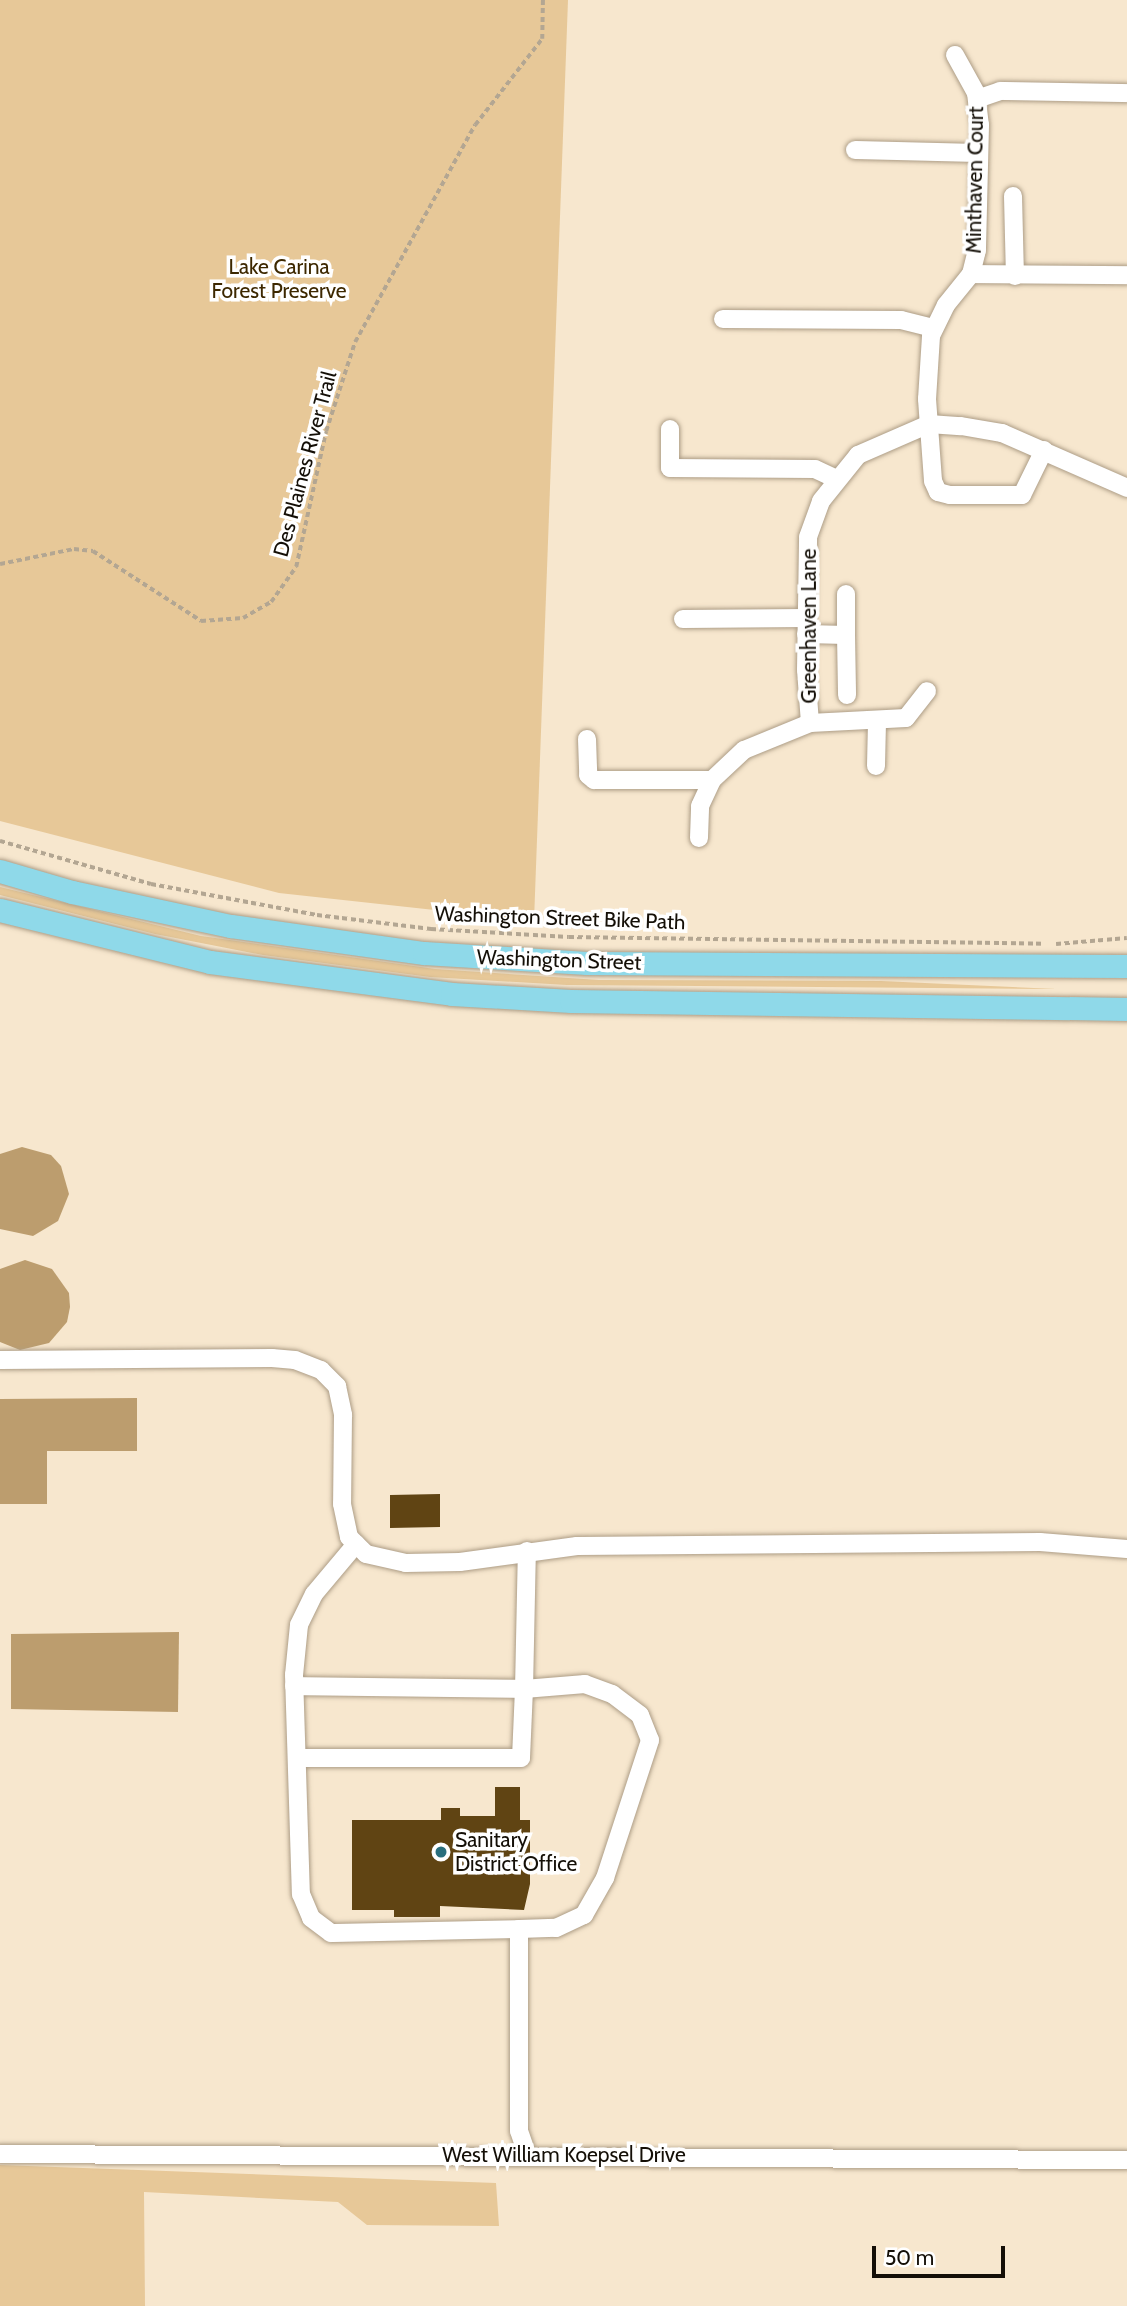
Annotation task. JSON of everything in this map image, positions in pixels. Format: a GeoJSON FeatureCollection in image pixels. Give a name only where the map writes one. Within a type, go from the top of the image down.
{"type":"FeatureCollection","features":[{"type":"Feature","properties":{"kind":"main road","name":"Washington Street"},"geometry":{"type":"LineString","coordinates":[[0,871],[72,892],[231,926],[424,953],[587,963],[1127,966]]}},
{"type":"Feature","properties":{"kind":"main road","name":"Washington Street"},"geometry":{"type":"LineString","coordinates":[[0,910],[210,962],[452,995],[570,1001],[1127,1009]]}},
{"type":"Feature","properties":{"kind":"street","name":"Minthaven Court"},"geometry":{"type":"LineString","coordinates":[[955,55],[977,99],[977,250],[971,274],[933,328],[927,358],[933,481],[938,492],[950,495],[1022,495],[1044,450]]}},
{"type":"Feature","properties":{"kind":"street"},"geometry":{"type":"LineString","coordinates":[[977,99],[1000,91],[1127,93]]}},
{"type":"Feature","properties":{"kind":"street"},"geometry":{"type":"LineString","coordinates":[[855,150],[979,153]]}},
{"type":"Feature","properties":{"kind":"street"},"geometry":{"type":"LineString","coordinates":[[1013,196],[1015,276]]}},
{"type":"Feature","properties":{"kind":"street"},"geometry":{"type":"LineString","coordinates":[[971,274],[1127,275]]}},
{"type":"Feature","properties":{"kind":"street"},"geometry":{"type":"LineString","coordinates":[[723,319],[901,320],[933,328]]}},
{"type":"Feature","properties":{"kind":"street","name":"Greenhaven Lane"},"geometry":{"type":"LineString","coordinates":[[810,723],[806,626],[808,537],[821,501],[836,479],[875,444],[929,424],[1002,433],[1126,484]]}},
{"type":"Feature","properties":{"kind":"street"},"geometry":{"type":"LineString","coordinates":[[670,429],[670,468],[815,469],[836,479]]}},
{"type":"Feature","properties":{"kind":"street"},"geometry":{"type":"LineString","coordinates":[[846,594],[847,695]]}},
{"type":"Feature","properties":{"kind":"street"},"geometry":{"type":"LineString","coordinates":[[683,619],[806,626],[846,635]]}},
{"type":"Feature","properties":{"kind":"street"},"geometry":{"type":"LineString","coordinates":[[699,838],[700,806],[712,780],[744,750],[810,723],[906,718],[927,691]]}},
{"type":"Feature","properties":{"kind":"street"},"geometry":{"type":"LineString","coordinates":[[876,766],[877,721]]}},
{"type":"Feature","properties":{"kind":"street"},"geometry":{"type":"LineString","coordinates":[[587,738],[588,775],[594,780],[712,780]]}},
{"type":"Feature","properties":{"kind":"street"},"geometry":{"type":"LineString","coordinates":[[0,1360],[272,1358],[295,1360],[321,1370],[337,1386],[343,1415],[342,1504],[349,1537],[366,1554],[406,1563],[460,1562],[577,1546],[1026,1542],[1127,1549]]}},
{"type":"Feature","properties":{"kind":"street"},"geometry":{"type":"LineString","coordinates":[[295,1686],[524,1689],[585,1684],[612,1694],[639,1715],[650,1740],[605,1878],[584,1915],[556,1928],[331,1933],[311,1918],[301,1894],[295,1686],[299,1625],[314,1594],[356,1544]]}},
{"type":"Feature","properties":{"kind":"street"},"geometry":{"type":"LineString","coordinates":[[298,1758],[521,1758],[527,1551]]}},
{"type":"Feature","properties":{"kind":"street"},"geometry":{"type":"LineString","coordinates":[[519,1929],[519,2131],[527,2154]]}},
{"type":"Feature","properties":{"kind":"street","name":"West William Koepsel Drive"},"geometry":{"type":"LineString","coordinates":[[0,2154],[527,2154],[1127,2160]]}},
{"type":"Feature","properties":{"kind":"path","name":"Des Plaines River Trail"},"geometry":{"type":"LineString","coordinates":[[0,564],[74,549],[93,551],[201,621],[243,618],[271,602],[296,567],[326,431],[355,342],[475,124],[542,40],[543,0]]}},
{"type":"Feature","properties":{"kind":"path","name":"Washington Street Bike Path"},"geometry":{"type":"LineString","coordinates":[[0,841],[151,884],[317,915],[431,929],[682,940],[1054,944],[1127,938]]}},
{"type":"Feature","properties":{"kind":"green space","name":"Lake Carina Forest Preserve"},"geometry":{"type":"Polygon","coordinates":[[[0,0],[568,0],[534,921],[279,893],[0,821],[0,0]]]}},
{"type":"Feature","properties":{"kind":"green space"},"geometry":{"type":"Polygon","coordinates":[[[0,887],[201,936],[435,969],[599,980],[881,981],[1057,989],[567,985],[430,977],[263,955],[155,934],[0,895],[0,887]]]}},
{"type":"Feature","properties":{"kind":"green space"},"geometry":{"type":"Polygon","coordinates":[[[0,2165],[496,2183],[499,2226],[367,2225],[338,2202],[144,2192],[145,2306],[0,2306],[0,2165]]]}},
{"type":"Feature","properties":{"kind":"shaded area"},"geometry":{"type":"Polygon","coordinates":[[[22,1147],[51,1155],[61,1166],[69,1194],[58,1221],[33,1236],[0,1229],[0,1154],[22,1147]]]}},
{"type":"Feature","properties":{"kind":"shaded area"},"geometry":{"type":"Polygon","coordinates":[[[25,1260],[52,1269],[69,1293],[70,1307],[67,1322],[49,1343],[20,1350],[0,1342],[0,1269],[25,1260]]]}},
{"type":"Feature","properties":{"kind":"shaded area"},"geometry":{"type":"Polygon","coordinates":[[[137,1398],[137,1451],[47,1451],[47,1504],[0,1504],[0,1399],[137,1398]]]}},
{"type":"Feature","properties":{"kind":"shaded area"},"geometry":{"type":"Polygon","coordinates":[[[179,1632],[178,1712],[11,1709],[11,1634],[179,1632]]]}},
{"type":"Feature","properties":{"kind":"building"},"geometry":{"type":"Polygon","coordinates":[[[440,1494],[440,1527],[390,1528],[390,1495],[440,1494]]]}},
{"type":"Feature","properties":{"kind":"building","name":"Sanitary District Office"},"geometry":{"type":"Polygon","coordinates":[[[495,1787],[520,1787],[520,1820],[530,1820],[530,1884],[524,1910],[440,1906],[440,1917],[394,1917],[394,1910],[352,1910],[352,1820],[441,1820],[441,1808],[460,1808],[460,1816],[495,1816],[495,1787]]]}},
{"type":"Feature","properties":{"kind":"place","name":"Sanitary District Office"},"geometry":{"type":"Point","coordinates":[441,1852]}}]}
